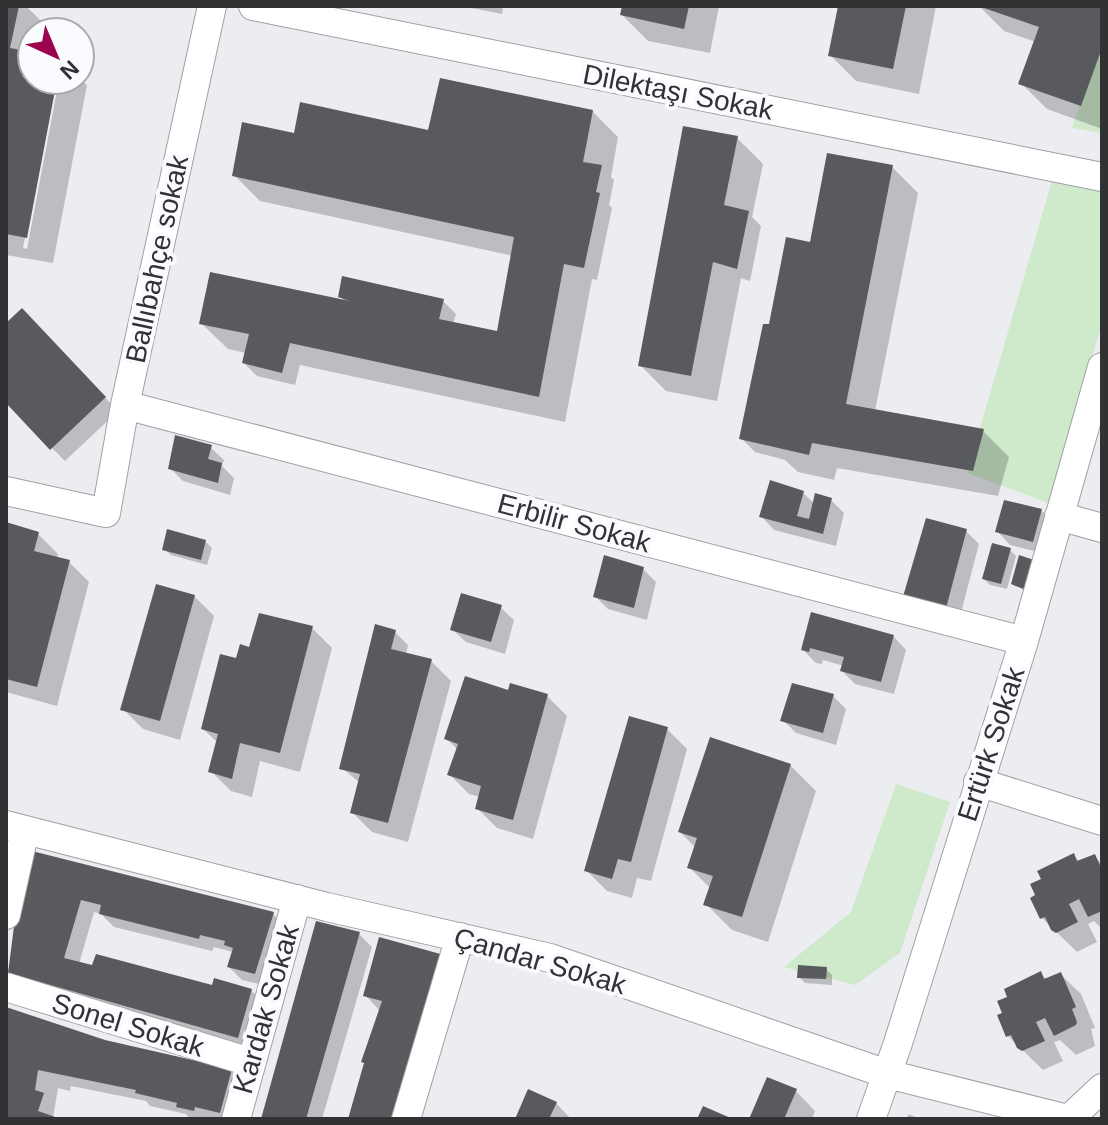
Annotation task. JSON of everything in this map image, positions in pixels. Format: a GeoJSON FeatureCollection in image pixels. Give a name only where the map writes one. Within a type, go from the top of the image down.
{"type":"FeatureCollection","features":[{"type":"Feature","properties":{"kind":"street","name":"Ballıbahçe sokak"},"geometry":{"type":"LineString","coordinates":[[6,491],[106,513],[125,405],[212,6]]}},
{"type":"Feature","properties":{"kind":"street","name":"Dilektaşı Sokak"},"geometry":{"type":"LineString","coordinates":[[253,6],[1102,177]]}},
{"type":"Feature","properties":{"kind":"street","name":"Ertürk Sokak"},"geometry":{"type":"LineString","coordinates":[[871,1119],[1024,641],[1102,367]]}},
{"type":"Feature","properties":{"kind":"street","name":"Erbilir Sokak"},"geometry":{"type":"LineString","coordinates":[[125,405],[1024,641]]}},
{"type":"Feature","properties":{"kind":"street"},"geometry":{"type":"LineString","coordinates":[[1059,516],[1102,528]]}},
{"type":"Feature","properties":{"kind":"street"},"geometry":{"type":"LineString","coordinates":[[978,782],[1102,821]]}},
{"type":"Feature","properties":{"kind":"street"},"geometry":{"type":"LineString","coordinates":[[6,915],[16,828]]}},
{"type":"Feature","properties":{"kind":"street","name":"Çandar Sokak"},"geometry":{"type":"LineString","coordinates":[[16,828],[297,899],[550,958],[887,1074],[1068,1119]]}},
{"type":"Feature","properties":{"kind":"street","name":"Kardak Sokak"},"geometry":{"type":"LineString","coordinates":[[236,1119],[297,899]]}},
{"type":"Feature","properties":{"kind":"street"},"geometry":{"type":"LineString","coordinates":[[406,1119],[460,937]]}},
{"type":"Feature","properties":{"kind":"street","name":"Sonel Sokak"},"geometry":{"type":"LineString","coordinates":[[6,987],[250,1062]]}},
{"type":"Feature","properties":{"kind":"street"},"geometry":{"type":"LineString","coordinates":[[1068,1119],[1102,1088]]}},
{"type":"Feature","properties":{"kind":"green space"},"geometry":{"type":"Polygon","coordinates":[[[1102,40],[1102,133],[1072,128],[1102,40]]]}},
{"type":"Feature","properties":{"kind":"green space"},"geometry":{"type":"Polygon","coordinates":[[[1053,177],[1102,190],[1102,323],[1049,503],[967,473],[1053,177]]]}},
{"type":"Feature","properties":{"kind":"green space"},"geometry":{"type":"Polygon","coordinates":[[[896,784],[950,802],[900,953],[855,985],[784,967],[851,912],[896,784]]]}},
{"type":"Feature","properties":{"kind":"building"},"geometry":{"type":"Polygon","coordinates":[[[6,6],[19,6],[10,48],[16,49],[16,96],[54,96],[27,238],[6,234],[6,6]]]}},
{"type":"Feature","properties":{"kind":"building"},"geometry":{"type":"Polygon","coordinates":[[[622,6],[689,6],[684,29],[620,15],[622,6]]]}},
{"type":"Feature","properties":{"kind":"building"},"geometry":{"type":"Polygon","coordinates":[[[838,6],[906,6],[893,69],[828,56],[838,6]]]}},
{"type":"Feature","properties":{"kind":"building"},"geometry":{"type":"Polygon","coordinates":[[[978,6],[1102,6],[1102,48],[1081,106],[1018,84],[1039,27],[978,6]]]}},
{"type":"Feature","properties":{"kind":"building"},"geometry":{"type":"Polygon","coordinates":[[[440,78],[593,110],[583,162],[602,165],[596,192],[600,193],[584,268],[564,264],[539,397],[290,343],[282,373],[242,363],[249,334],[199,324],[210,272],[350,301],[338,297],[342,276],[444,299],[439,319],[497,331],[514,237],[232,176],[242,122],[294,133],[300,102],[428,130],[440,78]]]}},
{"type":"Feature","properties":{"kind":"building"},"geometry":{"type":"Polygon","coordinates":[[[683,126],[738,136],[724,205],[749,211],[737,269],[713,262],[691,376],[638,366],[683,126]]]}},
{"type":"Feature","properties":{"kind":"building"},"geometry":{"type":"Polygon","coordinates":[[[827,153],[893,165],[846,404],[984,429],[973,471],[812,443],[809,455],[739,439],[763,324],[769,324],[786,237],[810,242],[827,153]]]}},
{"type":"Feature","properties":{"kind":"building"},"geometry":{"type":"Polygon","coordinates":[[[22,308],[106,397],[50,450],[6,403],[6,323],[22,308]]]}},
{"type":"Feature","properties":{"kind":"building"},"geometry":{"type":"Polygon","coordinates":[[[175,435],[212,445],[208,459],[222,463],[218,483],[168,469],[175,435]]]}},
{"type":"Feature","properties":{"kind":"building"},"geometry":{"type":"Polygon","coordinates":[[[770,480],[804,491],[797,516],[809,519],[815,493],[832,498],[823,534],[759,517],[770,480]]]}},
{"type":"Feature","properties":{"kind":"building"},"geometry":{"type":"Polygon","coordinates":[[[1004,500],[1042,509],[1033,542],[995,532],[1004,500]]]}},
{"type":"Feature","properties":{"kind":"building"},"geometry":{"type":"Polygon","coordinates":[[[926,518],[967,529],[945,612],[902,600],[926,518]]]}},
{"type":"Feature","properties":{"kind":"building"},"geometry":{"type":"Polygon","coordinates":[[[6,522],[39,532],[34,551],[70,560],[37,687],[6,679],[6,522]]]}},
{"type":"Feature","properties":{"kind":"building"},"geometry":{"type":"Polygon","coordinates":[[[167,529],[206,540],[201,560],[162,550],[167,529]]]}},
{"type":"Feature","properties":{"kind":"building"},"geometry":{"type":"Polygon","coordinates":[[[992,543],[1011,548],[1001,584],[982,579],[992,543]]]}},
{"type":"Feature","properties":{"kind":"building"},"geometry":{"type":"Polygon","coordinates":[[[604,555],[644,567],[634,608],[593,597],[604,555]]]}},
{"type":"Feature","properties":{"kind":"building"},"geometry":{"type":"Polygon","coordinates":[[[1019,555],[1037,561],[1028,591],[1011,584],[1019,555]]]}},
{"type":"Feature","properties":{"kind":"building"},"geometry":{"type":"Polygon","coordinates":[[[156,584],[195,595],[160,721],[120,710],[156,584]]]}},
{"type":"Feature","properties":{"kind":"building"},"geometry":{"type":"Polygon","coordinates":[[[461,593],[502,605],[491,642],[450,630],[461,593]]]}},
{"type":"Feature","properties":{"kind":"building"},"geometry":{"type":"Polygon","coordinates":[[[811,612],[894,635],[881,682],[840,671],[844,657],[810,648],[809,652],[801,650],[811,612]]]}},
{"type":"Feature","properties":{"kind":"building"},"geometry":{"type":"Polygon","coordinates":[[[259,613],[313,626],[280,753],[240,743],[232,779],[208,772],[218,734],[201,729],[220,654],[236,658],[240,644],[249,647],[259,613]]]}},
{"type":"Feature","properties":{"kind":"building"},"geometry":{"type":"Polygon","coordinates":[[[375,624],[396,630],[391,649],[432,659],[388,823],[350,813],[360,774],[339,769],[375,624]]]}},
{"type":"Feature","properties":{"kind":"building"},"geometry":{"type":"Polygon","coordinates":[[[465,676],[508,690],[510,683],[548,694],[513,820],[475,809],[481,786],[447,775],[458,744],[444,739],[465,676]]]}},
{"type":"Feature","properties":{"kind":"building"},"geometry":{"type":"Polygon","coordinates":[[[792,683],[834,694],[823,733],[780,721],[792,683]]]}},
{"type":"Feature","properties":{"kind":"building"},"geometry":{"type":"Polygon","coordinates":[[[629,716],[668,727],[631,862],[618,859],[612,879],[584,871],[629,716]]]}},
{"type":"Feature","properties":{"kind":"building"},"geometry":{"type":"Polygon","coordinates":[[[710,737],[791,764],[742,917],[703,905],[713,876],[687,868],[697,838],[678,832],[710,737]]]}},
{"type":"Feature","properties":{"kind":"building"},"geometry":{"type":"Polygon","coordinates":[[[24,849],[274,912],[255,974],[227,967],[233,948],[224,945],[225,941],[200,935],[199,939],[99,914],[101,905],[81,900],[64,958],[92,965],[96,954],[212,985],[214,978],[252,989],[238,1038],[8,973],[24,849]]]}},
{"type":"Feature","properties":{"kind":"building"},"geometry":{"type":"Polygon","coordinates":[[[1074,853],[1077,861],[1095,854],[1102,870],[1102,911],[1088,917],[1079,899],[1069,904],[1078,922],[1056,933],[1051,930],[1045,917],[1040,919],[1030,898],[1035,895],[1030,884],[1041,879],[1037,871],[1074,853]]]}},
{"type":"Feature","properties":{"kind":"building"},"geometry":{"type":"Polygon","coordinates":[[[316,921],[360,932],[306,1119],[261,1119],[316,921]]]}},
{"type":"Feature","properties":{"kind":"building"},"geometry":{"type":"Polygon","coordinates":[[[379,937],[444,955],[395,1119],[348,1119],[364,1063],[361,1062],[382,1001],[363,996],[379,937]]]}},
{"type":"Feature","properties":{"kind":"building"},"geometry":{"type":"Polygon","coordinates":[[[798,965],[827,967],[826,979],[797,978],[798,965]]]}},
{"type":"Feature","properties":{"kind":"building"},"geometry":{"type":"Polygon","coordinates":[[[1041,971],[1044,979],[1061,972],[1076,1007],[1072,1009],[1077,1022],[1054,1036],[1045,1018],[1036,1022],[1045,1041],[1022,1051],[1017,1048],[1011,1035],[1006,1037],[997,1015],[1002,1013],[997,1001],[1007,997],[1004,989],[1041,971]]]}},
{"type":"Feature","properties":{"kind":"building"},"geometry":{"type":"Polygon","coordinates":[[[6,1007],[105,1040],[232,1069],[220,1113],[195,1107],[194,1111],[176,1107],[177,1103],[135,1093],[136,1090],[38,1070],[35,1090],[44,1093],[38,1111],[61,1119],[6,1119],[6,1007]]]}},
{"type":"Feature","properties":{"kind":"building"},"geometry":{"type":"Polygon","coordinates":[[[767,1077],[797,1089],[784,1119],[749,1119],[767,1077]]]}},
{"type":"Feature","properties":{"kind":"building"},"geometry":{"type":"Polygon","coordinates":[[[528,1089],[557,1102],[549,1119],[515,1119],[528,1089]]]}},
{"type":"Feature","properties":{"kind":"building"},"geometry":{"type":"Polygon","coordinates":[[[703,1106],[733,1119],[697,1119],[703,1106]]]}}]}
